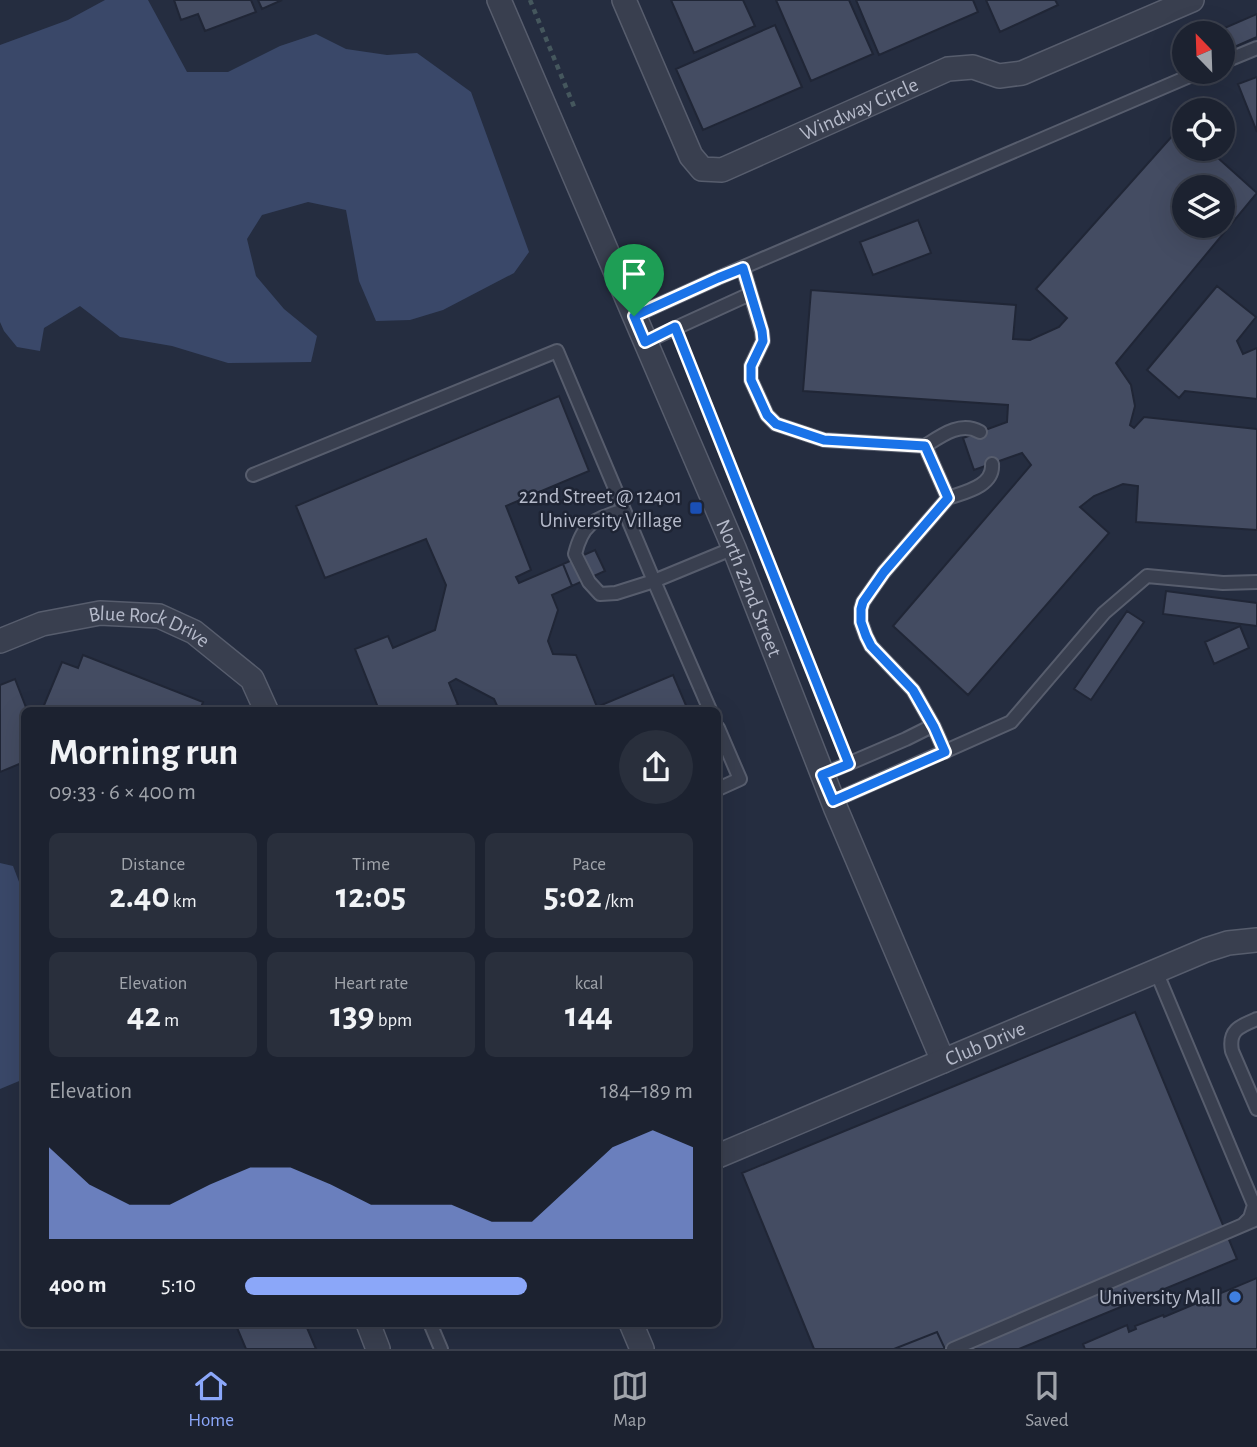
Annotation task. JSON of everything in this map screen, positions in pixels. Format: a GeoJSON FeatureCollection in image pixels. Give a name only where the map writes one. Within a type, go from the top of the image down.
{"type":"FeatureCollection","features":[{"type":"Feature","properties":{"kind":"street","name":"North 22nd Street"},"geometry":{"type":"LineString","coordinates":[[499,0],[734,548],[822,775],[943,1061]]}},
{"type":"Feature","properties":{"kind":"street","name":"Windway Circle"},"geometry":{"type":"LineString","coordinates":[[624,0],[691,156],[702,169],[722,170],[948,69],[973,67],[999,76],[1022,73],[1192,0]]}},
{"type":"Feature","properties":{"kind":"street","name":"Blue Rock Drive"},"geometry":{"type":"LineString","coordinates":[[0,641],[42,624],[100,613],[159,616],[194,632],[252,679],[265,707]]}},
{"type":"Feature","properties":{"kind":"street","name":"Club Drive"},"geometry":{"type":"LineString","coordinates":[[721,1155],[1206,950],[1228,943],[1257,940]]}},
{"type":"Feature","properties":{"kind":"street"},"geometry":{"type":"LineString","coordinates":[[370,1327],[378,1349]]}},
{"type":"Feature","properties":{"kind":"street"},"geometry":{"type":"LineString","coordinates":[[633,1327],[642,1349]]}},
{"type":"Feature","properties":{"kind":"lane"},"geometry":{"type":"LineString","coordinates":[[1236,57],[1257,48]]}},
{"type":"Feature","properties":{"kind":"lane"},"geometry":{"type":"LineString","coordinates":[[634,316],[1172,84]]}},
{"type":"Feature","properties":{"kind":"lane"},"geometry":{"type":"LineString","coordinates":[[743,268],[763,341],[751,366],[751,380],[767,415],[776,424],[824,440],[925,446],[958,428],[972,428],[980,432]]}},
{"type":"Feature","properties":{"kind":"lane"},"geometry":{"type":"LineString","coordinates":[[645,342],[750,294]]}},
{"type":"Feature","properties":{"kind":"lane"},"geometry":{"type":"LineString","coordinates":[[253,475],[557,351],[709,707]]}},
{"type":"Feature","properties":{"kind":"lane"},"geometry":{"type":"LineString","coordinates":[[925,446],[948,498]]}},
{"type":"Feature","properties":{"kind":"lane"},"geometry":{"type":"LineString","coordinates":[[945,752],[913,690],[871,646],[861,622],[861,609],[884,572],[948,498],[978,487],[988,479],[993,469],[992,464]]}},
{"type":"Feature","properties":{"kind":"lane"},"geometry":{"type":"LineString","coordinates":[[624,510],[597,520],[583,529],[575,554],[589,582],[600,594],[616,593],[653,581],[734,548]]}},
{"type":"Feature","properties":{"kind":"lane"},"geometry":{"type":"LineString","coordinates":[[833,801],[1011,722],[1104,613],[1147,576],[1223,583],[1257,582]]}},
{"type":"Feature","properties":{"kind":"lane"},"geometry":{"type":"LineString","coordinates":[[822,775],[932,726]]}},
{"type":"Feature","properties":{"kind":"lane"},"geometry":{"type":"LineString","coordinates":[[721,735],[740,779],[721,788]]}},
{"type":"Feature","properties":{"kind":"lane"},"geometry":{"type":"LineString","coordinates":[[1156,971],[1254,1205],[1250,1218],[1228,1237]]}},
{"type":"Feature","properties":{"kind":"lane"},"geometry":{"type":"LineString","coordinates":[[1257,1019],[1237,1029],[1232,1035],[1231,1043],[1257,1109]]}},
{"type":"Feature","properties":{"kind":"lane"},"geometry":{"type":"LineString","coordinates":[[953,1349],[1257,1219]]}},
{"type":"Feature","properties":{"kind":"lane"},"geometry":{"type":"LineString","coordinates":[[432,1327],[441,1349]]}},
{"type":"Feature","properties":{"kind":"path"},"geometry":{"type":"LineString","coordinates":[[530,0],[575,109]]}},
{"type":"Feature","properties":{"kind":"path"},"geometry":{"type":"LineString","coordinates":[[629,241],[666,301]]}},
{"type":"Feature","properties":{"kind":"path"},"geometry":{"type":"LineString","coordinates":[[675,327],[849,764]]}},
{"type":"Feature","properties":{"kind":"water"},"geometry":{"type":"Polygon","coordinates":[[[105,0],[148,0],[187,72],[228,72],[280,46],[316,34],[346,49],[387,55],[417,53],[471,92],[529,252],[514,273],[443,310],[410,320],[376,321],[359,281],[346,210],[308,202],[262,215],[247,239],[256,276],[284,309],[317,336],[311,362],[228,363],[172,346],[120,337],[80,306],[44,328],[40,351],[17,347],[0,322],[0,45],[68,20],[105,0]]]}},
{"type":"Feature","properties":{"kind":"water"},"geometry":{"type":"Polygon","coordinates":[[[0,863],[13,866],[21,887],[21,1080],[0,1089],[0,863]]]}},
{"type":"Feature","properties":{"kind":"building"},"geometry":{"type":"Polygon","coordinates":[[[174,0],[251,0],[256,12],[205,31],[198,14],[181,20],[174,0]]]}},
{"type":"Feature","properties":{"kind":"building"},"geometry":{"type":"Polygon","coordinates":[[[258,0],[282,0],[262,9],[258,0]]]}},
{"type":"Feature","properties":{"kind":"building"},"geometry":{"type":"Polygon","coordinates":[[[671,0],[743,0],[755,26],[694,53],[671,0]]]}},
{"type":"Feature","properties":{"kind":"building"},"geometry":{"type":"Polygon","coordinates":[[[776,0],[849,0],[873,54],[811,81],[776,0]]]}},
{"type":"Feature","properties":{"kind":"building"},"geometry":{"type":"Polygon","coordinates":[[[856,0],[973,0],[978,12],[879,55],[856,0]]]}},
{"type":"Feature","properties":{"kind":"building"},"geometry":{"type":"Polygon","coordinates":[[[986,0],[1055,0],[1058,5],[1000,32],[986,0]]]}},
{"type":"Feature","properties":{"kind":"building"},"geometry":{"type":"Polygon","coordinates":[[[1257,14],[1257,37],[1236,46],[1236,23],[1257,14]]]}},
{"type":"Feature","properties":{"kind":"building"},"geometry":{"type":"Polygon","coordinates":[[[775,25],[802,87],[703,130],[676,69],[775,25]]]}},
{"type":"Feature","properties":{"kind":"building"},"geometry":{"type":"Polygon","coordinates":[[[1257,77],[1257,132],[1238,84],[1257,77]]]}},
{"type":"Feature","properties":{"kind":"building"},"geometry":{"type":"Polygon","coordinates":[[[1172,136],[1172,161],[1221,161],[1257,193],[1235,220],[1235,175],[1172,175],[1172,238],[1220,238],[1116,363],[1131,385],[1135,406],[1130,425],[1134,428],[1144,417],[1257,429],[1257,530],[1136,522],[1138,486],[1123,484],[1094,496],[1080,507],[1109,533],[968,695],[893,626],[1031,465],[1022,453],[974,470],[963,438],[1007,422],[1008,405],[803,391],[811,290],[1016,305],[1013,339],[1030,340],[1059,327],[1067,318],[1036,289],[1172,136]]]}},
{"type":"Feature","properties":{"kind":"building"},"geometry":{"type":"Polygon","coordinates":[[[918,220],[931,253],[873,275],[860,242],[918,220]]]}},
{"type":"Feature","properties":{"kind":"building"},"geometry":{"type":"Polygon","coordinates":[[[1217,286],[1256,317],[1237,341],[1243,354],[1257,348],[1257,399],[1185,391],[1179,398],[1147,370],[1217,286]]]}},
{"type":"Feature","properties":{"kind":"building"},"geometry":{"type":"Polygon","coordinates":[[[559,396],[589,471],[506,506],[531,570],[516,577],[519,583],[563,564],[572,586],[552,595],[558,610],[548,641],[553,654],[576,655],[597,707],[498,707],[494,699],[456,679],[449,683],[458,705],[378,707],[355,649],[388,636],[393,648],[435,630],[446,585],[426,539],[325,578],[296,506],[559,396]]]}},
{"type":"Feature","properties":{"kind":"building"},"geometry":{"type":"Polygon","coordinates":[[[595,550],[605,571],[572,586],[563,564],[595,550]]]}},
{"type":"Feature","properties":{"kind":"building"},"geometry":{"type":"Polygon","coordinates":[[[1166,591],[1257,603],[1257,626],[1163,614],[1166,591]]]}},
{"type":"Feature","properties":{"kind":"building"},"geometry":{"type":"Polygon","coordinates":[[[1127,611],[1144,622],[1091,700],[1074,689],[1127,611]]]}},
{"type":"Feature","properties":{"kind":"building"},"geometry":{"type":"Polygon","coordinates":[[[1240,626],[1249,648],[1214,664],[1205,642],[1240,626]]]}},
{"type":"Feature","properties":{"kind":"building"},"geometry":{"type":"Polygon","coordinates":[[[83,655],[203,702],[201,707],[43,707],[62,662],[78,668],[83,655]]]}},
{"type":"Feature","properties":{"kind":"building"},"geometry":{"type":"Polygon","coordinates":[[[673,675],[687,707],[597,707],[673,675]]]}},
{"type":"Feature","properties":{"kind":"building"},"geometry":{"type":"Polygon","coordinates":[[[15,679],[26,707],[21,707],[21,763],[0,772],[0,685],[15,679]]]}},
{"type":"Feature","properties":{"kind":"building"},"geometry":{"type":"Polygon","coordinates":[[[1135,1012],[1237,1259],[1019,1349],[945,1349],[937,1332],[894,1349],[814,1349],[742,1173],[1135,1012]]]}},
{"type":"Feature","properties":{"kind":"building","name":"University Mall"},"geometry":{"type":"Polygon","coordinates":[[[1257,1278],[1257,1349],[1085,1349],[1083,1344],[1127,1325],[1129,1332],[1136,1329],[1135,1326],[1163,1315],[1164,1317],[1257,1278]]]}},
{"type":"Feature","properties":{"kind":"building"},"geometry":{"type":"Polygon","coordinates":[[[237,1327],[307,1327],[316,1349],[246,1349],[237,1327]]]}},
{"type":"Feature","properties":{"kind":"building"},"geometry":{"type":"Polygon","coordinates":[[[937,1332],[945,1349],[894,1349],[937,1332]]]}},
{"type":"Feature","properties":{"kind":"place","name":"22nd Street @ 12401 University Village"},"geometry":{"type":"Point","coordinates":[696,508]}},
{"type":"Feature","properties":{"kind":"place","name":"University Mall"},"geometry":{"type":"Point","coordinates":[1235,1297]}},
{"type":"Feature","properties":{"kind":"route"},"geometry":{"type":"LineString","coordinates":[[743,268],[763,341],[751,366],[751,380],[767,415],[776,424],[824,440],[925,446],[948,498],[884,572],[863,602],[861,622],[871,646],[913,690],[945,752],[833,801],[822,775],[849,764],[675,327],[645,342],[634,316],[743,268]]}}]}
